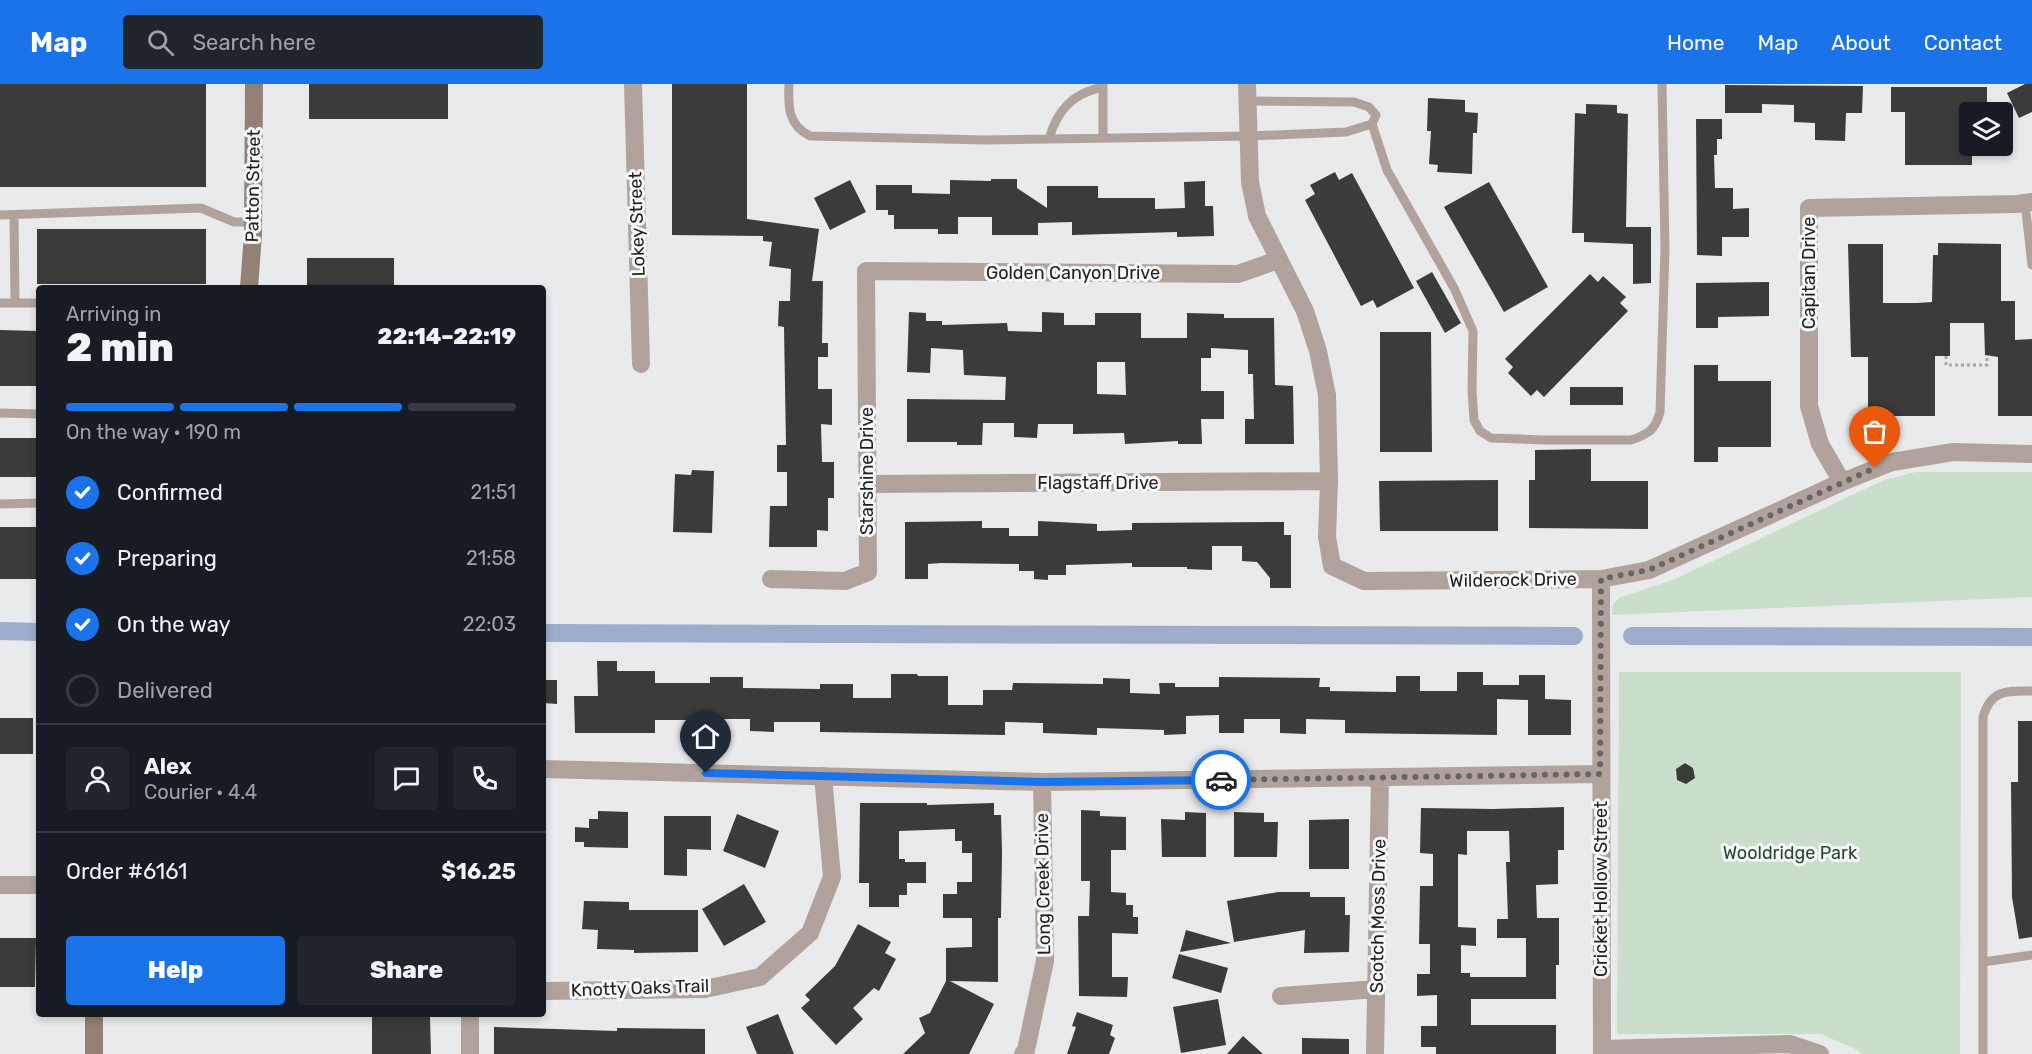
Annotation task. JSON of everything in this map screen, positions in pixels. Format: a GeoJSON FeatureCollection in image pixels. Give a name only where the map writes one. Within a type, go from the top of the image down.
{"type":"FeatureCollection","features":[{"type":"Feature","properties":{"kind":"street","name":"Patton Street"},"geometry":{"type":"LineString","coordinates":[[249,285],[253,222],[254,84]]}},
{"type":"Feature","properties":{"kind":"street","name":"Lokey Street"},"geometry":{"type":"LineString","coordinates":[[633,84],[641,363]]}},
{"type":"Feature","properties":{"kind":"street"},"geometry":{"type":"LineString","coordinates":[[1247,92],[1250,182],[1257,216],[1305,311],[1318,351],[1327,395],[1329,481]]}},
{"type":"Feature","properties":{"kind":"street","name":"Capitan Drive"},"geometry":{"type":"LineString","coordinates":[[1842,482],[1820,444],[1809,406],[1809,208],[2029,203]]}},
{"type":"Feature","properties":{"kind":"street","name":"Golden Canyon Drive"},"geometry":{"type":"LineString","coordinates":[[866,272],[1238,274],[1278,260]]}},
{"type":"Feature","properties":{"kind":"street","name":"Starshine Drive"},"geometry":{"type":"LineString","coordinates":[[771,579],[845,581],[868,572],[866,272]]}},
{"type":"Feature","properties":{"kind":"street","name":"Wilderock Drive"},"geometry":{"type":"LineString","coordinates":[[1329,481],[1327,537],[1332,566],[1364,581],[1601,579],[1649,570],[1842,482],[1892,462],[1953,452],[2032,454]]}},
{"type":"Feature","properties":{"kind":"street","name":"Flagstaff Drive"},"geometry":{"type":"LineString","coordinates":[[867,484],[1329,481]]}},
{"type":"Feature","properties":{"kind":"street","name":"Cricket Hollow Street"},"geometry":{"type":"LineString","coordinates":[[1601,579],[1602,1052]]}},
{"type":"Feature","properties":{"kind":"street"},"geometry":{"type":"LineString","coordinates":[[546,769],[1042,782],[1600,774]]}},
{"type":"Feature","properties":{"kind":"street","name":"Knotty Oaks Trail"},"geometry":{"type":"LineString","coordinates":[[546,991],[705,989],[760,977],[810,933],[832,877],[823,776]]}},
{"type":"Feature","properties":{"kind":"street","name":"Scotch Moss Drive"},"geometry":{"type":"LineString","coordinates":[[1375,1054],[1380,778]]}},
{"type":"Feature","properties":{"kind":"street","name":"Long Creek Drive"},"geometry":{"type":"LineString","coordinates":[[1023,1054],[1026,1050],[1045,961],[1042,782]]}},
{"type":"Feature","properties":{"kind":"street"},"geometry":{"type":"LineString","coordinates":[[0,885],[36,885]]}},
{"type":"Feature","properties":{"kind":"street"},"geometry":{"type":"LineString","coordinates":[[1281,996],[1377,989]]}},
{"type":"Feature","properties":{"kind":"street"},"geometry":{"type":"LineString","coordinates":[[94,1017],[94,1054]]}},
{"type":"Feature","properties":{"kind":"street"},"geometry":{"type":"LineString","coordinates":[[470,1017],[470,1054]]}},
{"type":"Feature","properties":{"kind":"street"},"geometry":{"type":"LineString","coordinates":[[1602,1052],[1790,1044],[1820,1054]]}},
{"type":"Feature","properties":{"kind":"lane"},"geometry":{"type":"LineString","coordinates":[[789,84],[788,106],[794,122],[801,132],[810,136],[986,140],[1249,136],[1346,132],[1372,124]]}},
{"type":"Feature","properties":{"kind":"lane"},"geometry":{"type":"LineString","coordinates":[[1247,92],[1354,102],[1369,107],[1376,115],[1372,124],[1386,170],[1454,288],[1473,331],[1474,420],[1480,431],[1491,438],[1631,440],[1644,436],[1656,426],[1660,412],[1665,248],[1662,84]]}},
{"type":"Feature","properties":{"kind":"lane"},"geometry":{"type":"LineString","coordinates":[[1049,139],[1054,122],[1063,109],[1076,98],[1103,86],[1103,138]]}},
{"type":"Feature","properties":{"kind":"lane"},"geometry":{"type":"LineString","coordinates":[[2029,203],[2032,266]]}},
{"type":"Feature","properties":{"kind":"lane"},"geometry":{"type":"LineString","coordinates":[[0,215],[201,208],[234,222],[253,222]]}},
{"type":"Feature","properties":{"kind":"lane"},"geometry":{"type":"LineString","coordinates":[[14,214],[15,303]]}},
{"type":"Feature","properties":{"kind":"lane"},"geometry":{"type":"LineString","coordinates":[[0,303],[36,303]]}},
{"type":"Feature","properties":{"kind":"lane"},"geometry":{"type":"LineString","coordinates":[[0,413],[36,414]]}},
{"type":"Feature","properties":{"kind":"lane"},"geometry":{"type":"LineString","coordinates":[[0,504],[36,503]]}},
{"type":"Feature","properties":{"kind":"lane"},"geometry":{"type":"LineString","coordinates":[[1983,1054],[1983,717],[1987,705],[1995,695],[2010,691],[2032,691]]}},
{"type":"Feature","properties":{"kind":"lane"},"geometry":{"type":"LineString","coordinates":[[1983,962],[2032,955]]}},
{"type":"Feature","properties":{"kind":"path"},"geometry":{"type":"LineString","coordinates":[[1946,356],[1946,365],[1987,365],[1987,356]]}},
{"type":"Feature","properties":{"kind":"green space"},"geometry":{"type":"Polygon","coordinates":[[[1916,472],[2032,472],[2032,597],[1612,615],[1613,605],[1619,598],[1675,579],[1884,480],[1916,472]]]}},
{"type":"Feature","properties":{"kind":"green space","name":"Wooldridge Park"},"geometry":{"type":"Polygon","coordinates":[[[1619,672],[1961,672],[1960,1054],[1862,1054],[1821,1034],[1617,1034],[1619,672]]]}},
{"type":"Feature","properties":{"kind":"building"},"geometry":{"type":"Polygon","coordinates":[[[0,84],[206,84],[206,187],[0,187],[0,84]]]}},
{"type":"Feature","properties":{"kind":"building"},"geometry":{"type":"Polygon","coordinates":[[[309,84],[448,84],[448,119],[309,119],[309,84]]]}},
{"type":"Feature","properties":{"kind":"building"},"geometry":{"type":"Polygon","coordinates":[[[672,84],[747,84],[747,219],[819,229],[812,281],[823,281],[822,343],[828,343],[828,357],[818,357],[818,389],[832,389],[832,425],[821,424],[822,462],[834,462],[834,498],[828,498],[828,531],[817,530],[817,547],[769,547],[770,506],[787,506],[787,472],[777,472],[777,445],[786,445],[784,327],[778,326],[779,301],[790,301],[791,269],[769,266],[772,242],[763,241],[763,236],[672,235],[672,84]]]}},
{"type":"Feature","properties":{"kind":"building"},"geometry":{"type":"Polygon","coordinates":[[[2025,84],[2032,84],[2032,112],[2019,118],[2007,93],[2025,84]]]}},
{"type":"Feature","properties":{"kind":"building"},"geometry":{"type":"Polygon","coordinates":[[[1725,85],[1863,86],[1862,113],[1846,113],[1845,141],[1815,140],[1815,123],[1794,122],[1794,105],[1762,104],[1762,113],[1725,113],[1725,85]]]}},
{"type":"Feature","properties":{"kind":"building"},"geometry":{"type":"Polygon","coordinates":[[[1891,87],[1987,87],[1987,102],[1959,102],[1959,156],[1972,156],[1972,165],[1905,165],[1905,112],[1891,112],[1891,87]]]}},
{"type":"Feature","properties":{"kind":"building"},"geometry":{"type":"Polygon","coordinates":[[[1428,98],[1465,100],[1465,112],[1478,113],[1477,133],[1473,133],[1472,174],[1437,172],[1438,165],[1429,164],[1431,131],[1427,131],[1428,98]]]}},
{"type":"Feature","properties":{"kind":"building"},"geometry":{"type":"Polygon","coordinates":[[[1586,104],[1617,105],[1617,113],[1628,114],[1626,227],[1651,227],[1651,283],[1633,284],[1633,244],[1584,242],[1584,233],[1572,233],[1575,113],[1586,114],[1586,104]]]}},
{"type":"Feature","properties":{"kind":"building"},"geometry":{"type":"Polygon","coordinates":[[[1696,119],[1722,119],[1722,139],[1717,139],[1717,155],[1714,155],[1715,188],[1733,188],[1733,209],[1749,208],[1749,237],[1722,237],[1722,256],[1697,255],[1696,119]]]}},
{"type":"Feature","properties":{"kind":"building"},"geometry":{"type":"Polygon","coordinates":[[[1335,172],[1339,180],[1352,173],[1414,288],[1377,308],[1373,300],[1361,306],[1305,200],[1315,194],[1310,185],[1335,172]]]}},
{"type":"Feature","properties":{"kind":"building"},"geometry":{"type":"Polygon","coordinates":[[[991,179],[1017,179],[1017,188],[1047,208],[1047,186],[1098,186],[1098,198],[1155,198],[1155,209],[1185,208],[1184,182],[1205,181],[1205,206],[1213,206],[1214,236],[1177,237],[1177,232],[1072,235],[1072,222],[1038,223],[1038,235],[992,235],[992,217],[958,217],[958,234],[938,234],[938,229],[894,229],[894,215],[888,215],[888,210],[876,210],[876,185],[912,185],[912,193],[950,194],[950,180],[991,181],[991,179]]]}},
{"type":"Feature","properties":{"kind":"building"},"geometry":{"type":"Polygon","coordinates":[[[850,180],[866,212],[830,230],[814,198],[850,180]]]}},
{"type":"Feature","properties":{"kind":"building"},"geometry":{"type":"Polygon","coordinates":[[[1489,182],[1548,287],[1504,312],[1444,207],[1489,182]]]}},
{"type":"Feature","properties":{"kind":"building"},"geometry":{"type":"Polygon","coordinates":[[[37,229],[206,229],[206,284],[37,284],[37,229]]]}},
{"type":"Feature","properties":{"kind":"building"},"geometry":{"type":"Polygon","coordinates":[[[1938,243],[2001,244],[2001,301],[2015,301],[2015,340],[2032,339],[2032,416],[1998,416],[1998,357],[1985,355],[1984,323],[1950,323],[1950,356],[1935,356],[1935,416],[1868,416],[1868,357],[1851,357],[1848,244],[1883,244],[1883,303],[1917,303],[1932,302],[1933,255],[1938,255],[1938,243]]]}},
{"type":"Feature","properties":{"kind":"building"},"geometry":{"type":"Polygon","coordinates":[[[307,258],[394,258],[394,285],[307,285],[307,258]]]}},
{"type":"Feature","properties":{"kind":"building"},"geometry":{"type":"Polygon","coordinates":[[[1432,272],[1461,323],[1445,333],[1416,281],[1432,272]]]}},
{"type":"Feature","properties":{"kind":"building"},"geometry":{"type":"Polygon","coordinates":[[[1590,274],[1598,282],[1603,276],[1626,297],[1620,303],[1628,311],[1544,397],[1537,390],[1531,396],[1508,373],[1513,367],[1505,359],[1590,274]]]}},
{"type":"Feature","properties":{"kind":"building"},"geometry":{"type":"Polygon","coordinates":[[[1769,282],[1769,316],[1718,317],[1718,328],[1696,328],[1696,283],[1769,282]]]}},
{"type":"Feature","properties":{"kind":"building"},"geometry":{"type":"Polygon","coordinates":[[[909,312],[926,313],[926,321],[942,321],[942,325],[1007,323],[1008,331],[1042,332],[1042,312],[1064,313],[1064,325],[1095,325],[1095,313],[1141,313],[1141,338],[1187,338],[1187,313],[1224,314],[1224,318],[1274,318],[1275,385],[1293,386],[1294,444],[1245,444],[1245,419],[1254,419],[1253,374],[1248,374],[1248,350],[1211,348],[1211,358],[1201,358],[1201,391],[1224,391],[1224,419],[1201,419],[1202,444],[1178,444],[1178,441],[1125,444],[1124,433],[1073,434],[1073,424],[1038,424],[1037,438],[1014,437],[1014,423],[983,423],[982,445],[957,445],[957,442],[907,442],[907,399],[1005,400],[1006,377],[964,375],[963,350],[931,348],[930,373],[907,372],[909,312]],[[1097,362],[1097,394],[1126,395],[1125,362],[1097,362]]]}},
{"type":"Feature","properties":{"kind":"building"},"geometry":{"type":"Polygon","coordinates":[[[0,330],[36,331],[36,386],[0,386],[0,330]]]}},
{"type":"Feature","properties":{"kind":"building"},"geometry":{"type":"Polygon","coordinates":[[[1380,332],[1431,332],[1432,452],[1380,452],[1380,332]]]}},
{"type":"Feature","properties":{"kind":"building"},"geometry":{"type":"Polygon","coordinates":[[[1694,365],[1718,365],[1718,381],[1771,381],[1771,447],[1718,447],[1718,462],[1694,462],[1694,365]]]}},
{"type":"Feature","properties":{"kind":"building"},"geometry":{"type":"Polygon","coordinates":[[[1570,387],[1623,387],[1623,405],[1570,405],[1570,387]]]}},
{"type":"Feature","properties":{"kind":"building"},"geometry":{"type":"Polygon","coordinates":[[[0,438],[36,438],[36,477],[0,477],[0,438]]]}},
{"type":"Feature","properties":{"kind":"building"},"geometry":{"type":"Polygon","coordinates":[[[1591,449],[1591,481],[1648,481],[1648,529],[1529,528],[1529,480],[1535,480],[1535,450],[1591,449]]]}},
{"type":"Feature","properties":{"kind":"building"},"geometry":{"type":"Polygon","coordinates":[[[692,470],[714,471],[712,533],[673,532],[675,474],[691,475],[692,470]]]}},
{"type":"Feature","properties":{"kind":"building"},"geometry":{"type":"Polygon","coordinates":[[[1498,480],[1498,531],[1380,531],[1379,481],[1498,480]]]}},
{"type":"Feature","properties":{"kind":"building"},"geometry":{"type":"Polygon","coordinates":[[[982,521],[982,528],[1009,528],[1009,536],[1038,536],[1038,521],[1097,524],[1097,531],[1132,530],[1132,523],[1284,522],[1284,535],[1291,535],[1291,588],[1270,588],[1270,578],[1257,562],[1242,561],[1242,546],[1212,546],[1212,570],[1187,569],[1187,567],[1132,567],[1132,563],[1066,565],[1066,575],[1048,575],[1048,580],[1034,579],[1034,571],[1019,571],[1019,564],[941,563],[928,564],[928,579],[905,579],[905,522],[982,521]]]}},
{"type":"Feature","properties":{"kind":"building"},"geometry":{"type":"Polygon","coordinates":[[[0,527],[36,527],[36,579],[0,579],[0,527]]]}},
{"type":"Feature","properties":{"kind":"building"},"geometry":{"type":"Polygon","coordinates":[[[597,661],[617,661],[617,671],[655,671],[655,683],[710,683],[710,677],[743,677],[743,688],[820,689],[820,684],[853,684],[853,698],[891,698],[891,674],[948,676],[948,705],[983,705],[983,690],[1012,690],[1013,683],[1103,684],[1103,678],[1130,679],[1130,693],[1160,694],[1159,683],[1175,683],[1175,687],[1219,687],[1219,677],[1320,678],[1319,687],[1330,687],[1330,691],[1396,692],[1396,676],[1420,676],[1420,691],[1457,691],[1457,672],[1483,672],[1483,685],[1519,685],[1519,675],[1545,675],[1545,699],[1571,700],[1571,735],[1528,735],[1528,700],[1497,699],[1497,735],[1345,733],[1345,720],[1306,719],[1306,734],[1280,733],[1280,719],[1244,719],[1244,733],[1219,733],[1219,715],[1186,716],[1186,734],[1164,735],[1164,730],[1097,728],[1097,735],[1043,733],[1043,723],[1005,722],[1005,735],[820,732],[820,722],[774,722],[774,732],[750,731],[750,719],[715,719],[715,733],[687,733],[687,720],[655,720],[655,733],[575,733],[574,696],[598,696],[597,661]]]}},
{"type":"Feature","properties":{"kind":"building"},"geometry":{"type":"Polygon","coordinates":[[[546,680],[557,680],[557,704],[546,703],[546,680]]]}},
{"type":"Feature","properties":{"kind":"building"},"geometry":{"type":"Polygon","coordinates":[[[0,718],[33,718],[33,754],[0,754],[0,718]]]}},
{"type":"Feature","properties":{"kind":"building"},"geometry":{"type":"Polygon","coordinates":[[[2018,721],[2032,721],[2032,937],[2019,939],[2012,897],[2011,782],[2018,782],[2018,721]]]}},
{"type":"Feature","properties":{"kind":"building"},"geometry":{"type":"Polygon","coordinates":[[[1685,763],[1693,768],[1695,778],[1686,784],[1677,780],[1676,769],[1685,763]]]}},
{"type":"Feature","properties":{"kind":"building"},"geometry":{"type":"Polygon","coordinates":[[[860,803],[927,803],[927,805],[994,803],[994,815],[1001,815],[1001,918],[998,918],[998,982],[950,981],[994,1004],[969,1054],[903,1054],[925,1033],[919,1018],[930,1013],[946,981],[946,948],[972,947],[972,918],[943,918],[943,894],[957,894],[957,882],[972,882],[972,853],[962,853],[962,841],[955,841],[955,829],[899,831],[899,859],[905,859],[905,862],[926,862],[926,883],[907,883],[907,895],[899,895],[899,907],[869,907],[869,883],[859,883],[860,803]]]}},
{"type":"Feature","properties":{"kind":"building"},"geometry":{"type":"Polygon","coordinates":[[[1564,807],[1564,850],[1558,850],[1558,884],[1536,885],[1537,918],[1559,918],[1556,999],[1471,999],[1471,1025],[1556,1025],[1556,1054],[1436,1054],[1436,1047],[1421,1047],[1421,1026],[1437,1026],[1437,995],[1417,996],[1417,974],[1430,974],[1430,944],[1419,944],[1420,886],[1433,886],[1433,854],[1420,853],[1421,808],[1564,807]],[[1467,831],[1467,855],[1458,854],[1458,927],[1476,928],[1476,946],[1461,945],[1461,973],[1470,973],[1470,977],[1526,977],[1526,938],[1497,938],[1497,919],[1508,919],[1506,862],[1510,862],[1509,831],[1467,831]]]}},
{"type":"Feature","properties":{"kind":"building"},"geometry":{"type":"Polygon","coordinates":[[[1081,810],[1100,811],[1100,816],[1126,817],[1126,850],[1111,850],[1111,892],[1126,893],[1126,905],[1133,905],[1133,917],[1138,917],[1138,934],[1112,933],[1112,977],[1128,977],[1127,997],[1079,996],[1078,916],[1089,916],[1090,881],[1081,881],[1081,810]]]}},
{"type":"Feature","properties":{"kind":"building"},"geometry":{"type":"Polygon","coordinates":[[[598,811],[628,812],[628,848],[584,847],[584,842],[575,842],[575,827],[589,828],[589,819],[598,819],[598,811]]]}},
{"type":"Feature","properties":{"kind":"building"},"geometry":{"type":"Polygon","coordinates":[[[1185,812],[1206,813],[1206,857],[1162,857],[1161,819],[1185,820],[1185,812]]]}},
{"type":"Feature","properties":{"kind":"building"},"geometry":{"type":"Polygon","coordinates":[[[1234,812],[1264,813],[1264,822],[1278,822],[1277,857],[1234,857],[1234,812]]]}},
{"type":"Feature","properties":{"kind":"building"},"geometry":{"type":"Polygon","coordinates":[[[737,814],[779,831],[765,868],[723,851],[737,814]]]}},
{"type":"Feature","properties":{"kind":"building"},"geometry":{"type":"Polygon","coordinates":[[[664,816],[711,816],[711,850],[687,849],[687,876],[664,875],[664,816]]]}},
{"type":"Feature","properties":{"kind":"building"},"geometry":{"type":"Polygon","coordinates":[[[1349,819],[1349,869],[1309,869],[1309,820],[1349,819]]]}},
{"type":"Feature","properties":{"kind":"building"},"geometry":{"type":"Polygon","coordinates":[[[744,884],[766,922],[724,946],[702,909],[744,884]]]}},
{"type":"Feature","properties":{"kind":"building"},"geometry":{"type":"Polygon","coordinates":[[[1278,892],[1310,892],[1310,897],[1345,897],[1345,915],[1350,915],[1349,952],[1304,953],[1305,930],[1234,942],[1227,901],[1278,892]]]}},
{"type":"Feature","properties":{"kind":"building"},"geometry":{"type":"Polygon","coordinates":[[[584,901],[629,902],[629,910],[698,910],[698,952],[634,953],[634,950],[597,949],[598,930],[582,929],[584,901]]]}},
{"type":"Feature","properties":{"kind":"building"},"geometry":{"type":"Polygon","coordinates":[[[858,924],[891,942],[885,953],[896,959],[879,991],[874,988],[853,1008],[863,1019],[836,1045],[801,1008],[810,1000],[805,995],[835,966],[858,924]]]}},
{"type":"Feature","properties":{"kind":"building"},"geometry":{"type":"Polygon","coordinates":[[[1186,930],[1231,943],[1180,952],[1186,930]]]}},
{"type":"Feature","properties":{"kind":"building"},"geometry":{"type":"Polygon","coordinates":[[[0,938],[36,938],[35,987],[0,987],[0,938]]]}},
{"type":"Feature","properties":{"kind":"building"},"geometry":{"type":"Polygon","coordinates":[[[1179,954],[1228,968],[1221,993],[1172,978],[1179,954]]]}},
{"type":"Feature","properties":{"kind":"building"},"geometry":{"type":"Polygon","coordinates":[[[1218,999],[1226,1045],[1181,1053],[1173,1007],[1218,999]]]}},
{"type":"Feature","properties":{"kind":"building"},"geometry":{"type":"Polygon","coordinates":[[[1077,1012],[1113,1025],[1110,1035],[1115,1038],[1109,1054],[1067,1054],[1076,1027],[1072,1026],[1077,1012]]]}},
{"type":"Feature","properties":{"kind":"building"},"geometry":{"type":"Polygon","coordinates":[[[778,1014],[794,1054],[757,1054],[746,1027],[778,1014]]]}},
{"type":"Feature","properties":{"kind":"building"},"geometry":{"type":"Polygon","coordinates":[[[372,1017],[430,1017],[431,1054],[372,1054],[372,1017]]]}},
{"type":"Feature","properties":{"kind":"building"},"geometry":{"type":"Polygon","coordinates":[[[494,1027],[617,1031],[617,1028],[705,1029],[705,1054],[494,1054],[494,1027]]]}},
{"type":"Feature","properties":{"kind":"building"},"geometry":{"type":"Polygon","coordinates":[[[1243,1036],[1263,1054],[1227,1054],[1243,1036]]]}},
{"type":"Feature","properties":{"kind":"building"},"geometry":{"type":"Polygon","coordinates":[[[1302,1038],[1349,1039],[1349,1054],[1302,1054],[1302,1038]]]}},
{"type":"Feature","properties":{"kind":"waterway"},"geometry":{"type":"LineString","coordinates":[[0,631],[36,632]]}},
{"type":"Feature","properties":{"kind":"waterway"},"geometry":{"type":"LineString","coordinates":[[546,633],[1574,636]]}},
{"type":"Feature","properties":{"kind":"waterway"},"geometry":{"type":"LineString","coordinates":[[1632,636],[2032,637]]}},
{"type":"Feature","properties":{"kind":"way so far"},"geometry":{"type":"LineString","coordinates":[[1221,780],[1600,774],[1601,579],[1649,570],[1875,468]]}},
{"type":"Feature","properties":{"kind":"route"},"geometry":{"type":"LineString","coordinates":[[706,773],[1042,782],[1221,780]]}}]}
